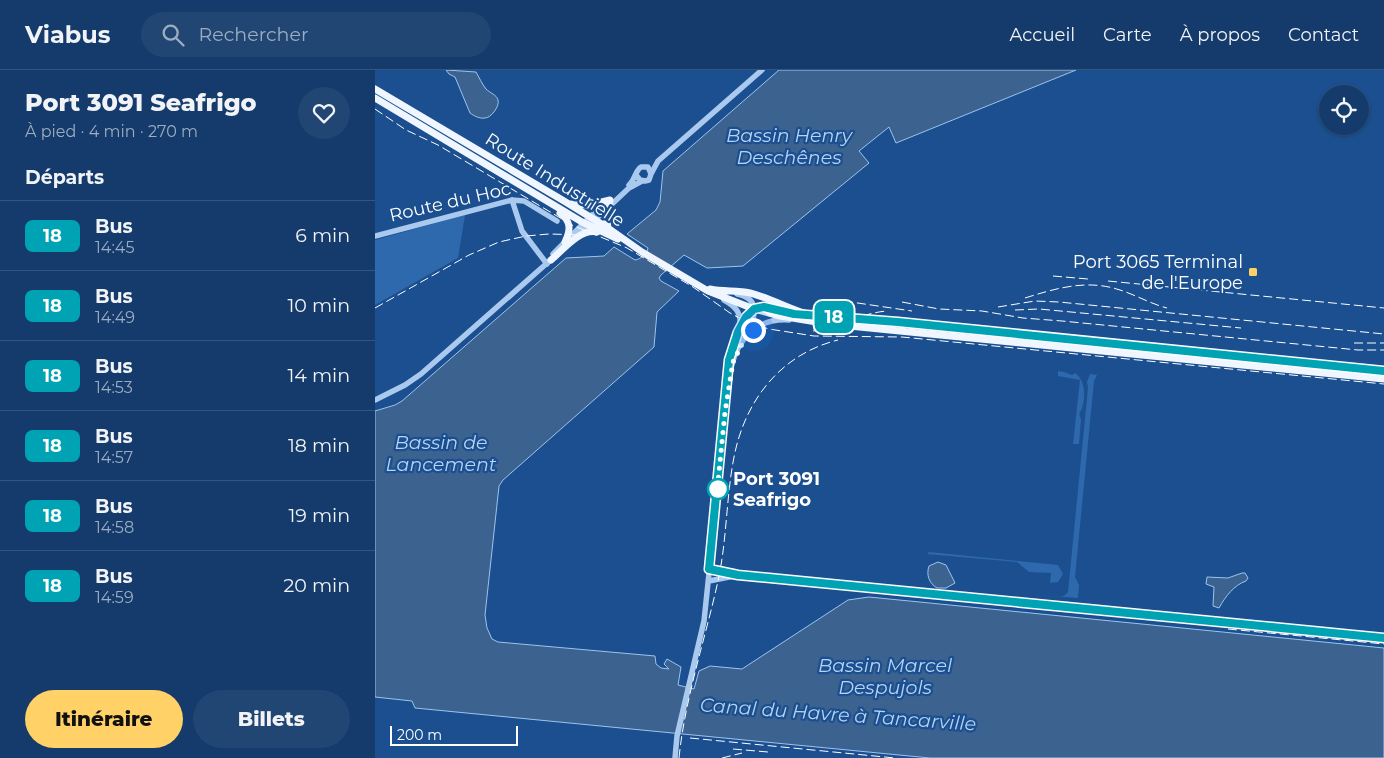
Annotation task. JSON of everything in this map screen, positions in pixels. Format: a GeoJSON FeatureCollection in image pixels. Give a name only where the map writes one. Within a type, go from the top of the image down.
{"type":"FeatureCollection","features":[{"type":"Feature","properties":{"kind":"main road","name":"Route Industrielle"},"geometry":{"type":"LineString","coordinates":[[375,89],[564,201],[589,221]]}},
{"type":"Feature","properties":{"kind":"main road","name":"Route Industrielle"},"geometry":{"type":"LineString","coordinates":[[375,98],[493,170],[607,231],[698,285]]}},
{"type":"Feature","properties":{"kind":"main road"},"geometry":{"type":"LineString","coordinates":[[424,128],[458,153],[567,218],[570,228],[565,242]]}},
{"type":"Feature","properties":{"kind":"main road"},"geometry":{"type":"LineString","coordinates":[[547,262],[586,232],[607,231],[606,216],[610,203],[582,206],[564,201]]}},
{"type":"Feature","properties":{"kind":"main road"},"geometry":{"type":"LineString","coordinates":[[698,285],[709,292],[754,309],[780,316],[829,324],[1384,379]]}},
{"type":"Feature","properties":{"kind":"main road"},"geometry":{"type":"LineString","coordinates":[[698,285],[729,292],[753,294],[791,310],[810,315],[1384,371]]}},
{"type":"Feature","properties":{"kind":"street"},"geometry":{"type":"LineString","coordinates":[[547,262],[565,242],[610,203],[629,188],[642,181],[649,180],[659,161],[762,70]]}},
{"type":"Feature","properties":{"kind":"street"},"geometry":{"type":"LineString","coordinates":[[610,203],[628,186],[639,168],[659,161]]}},
{"type":"Feature","properties":{"kind":"street"},"geometry":{"type":"LineString","coordinates":[[645,166],[650,169],[651,174]]}},
{"type":"Feature","properties":{"kind":"street"},"geometry":{"type":"LineString","coordinates":[[636,175],[642,181]]}},
{"type":"Feature","properties":{"kind":"street"},"geometry":{"type":"LineString","coordinates":[[512,200],[522,231],[547,262]]}},
{"type":"Feature","properties":{"kind":"street","name":"Route du Hoc"},"geometry":{"type":"LineString","coordinates":[[375,236],[512,200],[524,201],[557,221]]}},
{"type":"Feature","properties":{"kind":"street"},"geometry":{"type":"LineString","coordinates":[[375,400],[405,385],[421,374],[537,272],[589,221]]}},
{"type":"Feature","properties":{"kind":"street"},"geometry":{"type":"LineString","coordinates":[[675,758],[677,736],[703,621],[709,581],[728,365],[738,332],[740,318],[737,310],[729,303],[709,292]]}},
{"type":"Feature","properties":{"kind":"street"},"geometry":{"type":"LineString","coordinates":[[725,412],[733,362],[753,322],[754,309],[746,297],[729,292]]}},
{"type":"Feature","properties":{"kind":"street"},"geometry":{"type":"LineString","coordinates":[[738,332],[746,317],[754,309],[764,307],[794,314],[810,315]]}},
{"type":"Feature","properties":{"kind":"street"},"geometry":{"type":"LineString","coordinates":[[743,342],[756,328],[765,322],[777,319],[829,324]]}},
{"type":"Feature","properties":{"kind":"street"},"geometry":{"type":"LineString","coordinates":[[709,569],[738,575],[1384,638]]}},
{"type":"Feature","properties":{"kind":"street"},"geometry":{"type":"LineString","coordinates":[[709,581],[738,575]]}},
{"type":"Feature","properties":{"kind":"shaded area"},"geometry":{"type":"Polygon","coordinates":[[[465,215],[458,258],[375,305],[375,240],[465,215]]]}},
{"type":"Feature","properties":{"kind":"shaded area"},"geometry":{"type":"Polygon","coordinates":[[[1058,371],[1072,375],[1075,373],[1083,384],[1084,399],[1079,414],[1081,419],[1079,444],[1073,444],[1080,380],[1058,376],[1058,371]]]}},
{"type":"Feature","properties":{"kind":"shaded area"},"geometry":{"type":"Polygon","coordinates":[[[1090,374],[1097,375],[1094,381],[1075,577],[1079,585],[1078,598],[1062,597],[1068,592],[1088,388],[1087,382],[1090,374]]]}},
{"type":"Feature","properties":{"kind":"shaded area"},"geometry":{"type":"Polygon","coordinates":[[[929,552],[1058,565],[1063,574],[1058,582],[1050,583],[1051,573],[1029,572],[1017,562],[927,554],[929,552]]]}},
{"type":"Feature","properties":{"kind":"water"},"geometry":{"type":"Polygon","coordinates":[[[446,70],[476,72],[486,89],[497,98],[498,105],[492,114],[483,118],[470,113],[455,77],[446,70]]]}},
{"type":"Feature","properties":{"kind":"water"},"geometry":{"type":"Polygon","coordinates":[[[779,70],[1076,70],[896,143],[889,127],[859,151],[869,163],[743,266],[707,268],[684,255],[661,275],[659,278],[661,281],[679,291],[657,312],[654,347],[503,480],[499,486],[485,615],[487,628],[492,639],[498,642],[655,656],[656,664],[661,668],[669,669],[664,664],[667,659],[681,667],[678,685],[694,689],[699,671],[710,666],[742,669],[848,600],[869,597],[1384,648],[1384,758],[930,758],[415,708],[412,701],[375,697],[375,411],[402,401],[566,258],[604,256],[614,247],[635,260],[643,256],[648,248],[627,234],[656,210],[660,202],[663,171],[779,70]]]}},
{"type":"Feature","properties":{"kind":"water"},"geometry":{"type":"Polygon","coordinates":[[[938,562],[946,565],[955,583],[946,588],[937,588],[929,578],[929,566],[938,562]]]}},
{"type":"Feature","properties":{"kind":"water"},"geometry":{"type":"Polygon","coordinates":[[[1245,573],[1248,578],[1246,581],[1230,592],[1219,608],[1213,606],[1214,587],[1206,584],[1207,577],[1228,578],[1245,573]]]}},
{"type":"Feature","properties":{"kind":"railway"},"geometry":{"type":"LineString","coordinates":[[375,109],[406,130],[438,145],[572,225],[627,248],[693,287],[730,313],[747,322],[769,329],[814,336],[902,337],[1384,384]]}},
{"type":"Feature","properties":{"kind":"railway"},"geometry":{"type":"LineString","coordinates":[[375,308],[469,255],[499,242],[526,236],[549,234],[585,235]]}},
{"type":"Feature","properties":{"kind":"railway"},"geometry":{"type":"LineString","coordinates":[[1053,276],[1088,279]]}},
{"type":"Feature","properties":{"kind":"railway"},"geometry":{"type":"LineString","coordinates":[[1108,281],[1384,308]]}},
{"type":"Feature","properties":{"kind":"railway"},"geometry":{"type":"LineString","coordinates":[[1025,298],[1060,288],[1096,285],[1120,290],[1167,308]]}},
{"type":"Feature","properties":{"kind":"railway"},"geometry":{"type":"LineString","coordinates":[[844,301],[912,311]]}},
{"type":"Feature","properties":{"kind":"railway"},"geometry":{"type":"LineString","coordinates":[[998,307],[1035,301],[1059,302],[1384,334]]}},
{"type":"Feature","properties":{"kind":"railway"},"geometry":{"type":"LineString","coordinates":[[902,302],[939,309],[982,311],[1023,318],[1358,350],[1384,350]]}},
{"type":"Feature","properties":{"kind":"railway"},"geometry":{"type":"LineString","coordinates":[[1015,310],[1039,309],[1241,328]]}},
{"type":"Feature","properties":{"kind":"railway"},"geometry":{"type":"LineString","coordinates":[[813,331],[868,314],[887,311]]}},
{"type":"Feature","properties":{"kind":"railway"},"geometry":{"type":"LineString","coordinates":[[679,758],[686,713],[721,566],[731,472],[739,436],[757,399],[769,382],[783,368],[799,356],[838,340]]}},
{"type":"Feature","properties":{"kind":"railway"},"geometry":{"type":"LineString","coordinates":[[1354,343],[1384,343]]}},
{"type":"Feature","properties":{"kind":"railway"},"geometry":{"type":"LineString","coordinates":[[1228,629],[1384,644]]}},
{"type":"Feature","properties":{"kind":"railway"},"geometry":{"type":"LineString","coordinates":[[690,738],[895,758]]}},
{"type":"Feature","properties":{"kind":"railway"},"geometry":{"type":"LineString","coordinates":[[733,749],[768,752]]}},
{"type":"Feature","properties":{"kind":"railway"},"geometry":{"type":"LineString","coordinates":[[722,758],[742,753]]}},
{"type":"Feature","properties":{"kind":"bus line","name":"18"},"geometry":{"type":"LineString","coordinates":[[1384,371],[898,322],[794,314],[764,307],[757,308],[746,317],[738,332],[729,360],[722,449],[709,569],[738,575],[1384,638]]}},
{"type":"Feature","properties":{"kind":"place","name":"Port 3065 Terminal de l'Europe"},"geometry":{"type":"Point","coordinates":[1253,272]}},
{"type":"Feature","properties":{"kind":"place","name":"Port 3091 Seafrigo"},"geometry":{"type":"Point","coordinates":[718,489]}},
{"type":"Feature","properties":{"kind":"route"},"geometry":{"type":"LineString","coordinates":[[718,489],[717,492],[725,412],[733,362],[743,342],[753,330]]}},
{"type":"Feature","properties":{"kind":"water label","name":"Bassin Henry Deschênes"},"geometry":{"type":"Point","coordinates":[789,146]}},
{"type":"Feature","properties":{"kind":"water label","name":"Bassin de Lancement"},"geometry":{"type":"Point","coordinates":[441,453]}},
{"type":"Feature","properties":{"kind":"water label","name":"Bassin Marcel Despujols"},"geometry":{"type":"Point","coordinates":[885,676]}},
{"type":"Feature","properties":{"kind":"water label","name":"Canal du Havre à Tancarville"},"geometry":{"type":"Point","coordinates":[838,714]}}]}
